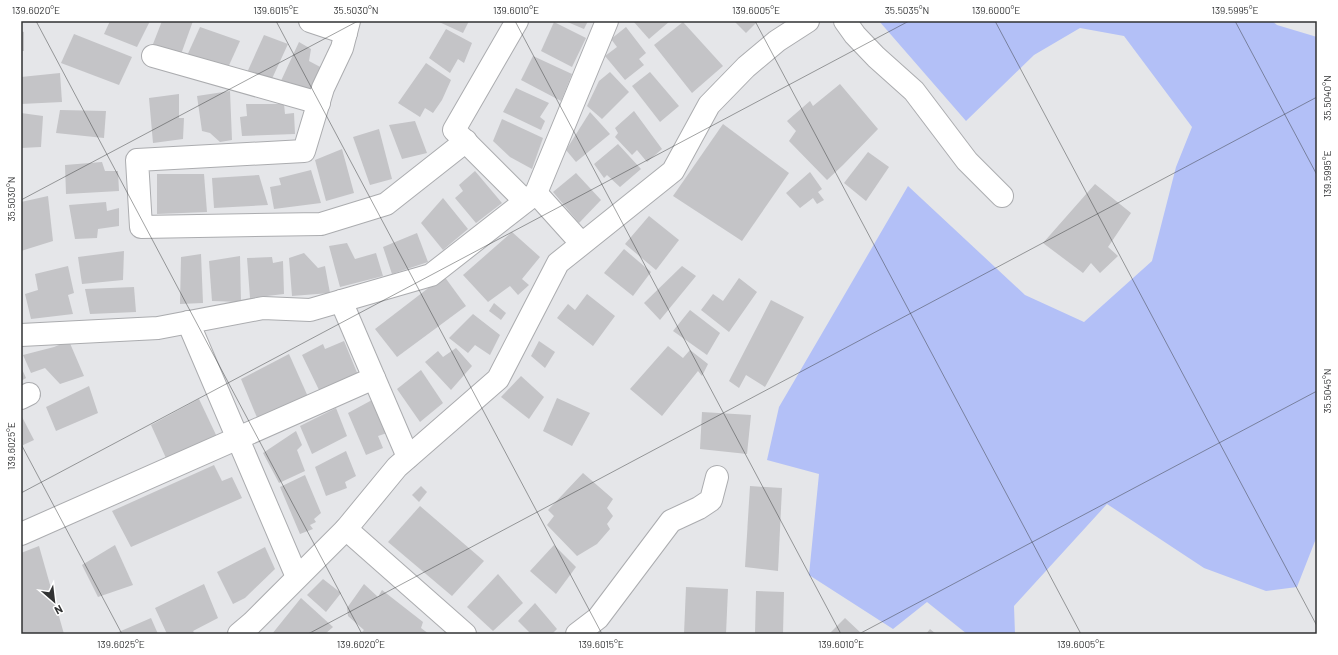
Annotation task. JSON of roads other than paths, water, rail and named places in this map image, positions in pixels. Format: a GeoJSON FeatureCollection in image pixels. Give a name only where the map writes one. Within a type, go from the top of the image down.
{"type":"FeatureCollection","features":[{"type":"Feature","properties":{"kind":"street"},"geometry":{"type":"LineString","coordinates":[[310,21],[347,27],[342,48],[323,88],[304,151],[137,160],[141,227],[322,224],[386,204],[466,141]]}},
{"type":"Feature","properties":{"kind":"street"},"geometry":{"type":"LineString","coordinates":[[517,21],[454,130],[581,243]]}},
{"type":"Feature","properties":{"kind":"street"},"geometry":{"type":"LineString","coordinates":[[21,335],[158,328],[263,308],[310,310],[431,275],[530,197],[608,21]]}},
{"type":"Feature","properties":{"kind":"street"},"geometry":{"type":"LineString","coordinates":[[239,634],[252,623],[346,529],[397,467],[498,379],[558,262],[673,171],[709,105],[746,67],[778,41],[808,21]]}},
{"type":"Feature","properties":{"kind":"street"},"geometry":{"type":"LineString","coordinates":[[845,21],[855,35],[876,58],[914,91],[967,161],[1002,196]]}},
{"type":"Feature","properties":{"kind":"street"},"geometry":{"type":"LineString","coordinates":[[153,56],[318,103]]}},
{"type":"Feature","properties":{"kind":"street"},"geometry":{"type":"LineString","coordinates":[[341,301],[408,457]]}},
{"type":"Feature","properties":{"kind":"street"},"geometry":{"type":"LineString","coordinates":[[188,322],[297,578]]}},
{"type":"Feature","properties":{"kind":"street"},"geometry":{"type":"LineString","coordinates":[[21,534],[374,378]]}},
{"type":"Feature","properties":{"kind":"street"},"geometry":{"type":"LineString","coordinates":[[577,634],[598,618],[671,521],[712,500],[717,477]]}},
{"type":"Feature","properties":{"kind":"street"},"geometry":{"type":"LineString","coordinates":[[346,529],[465,634]]}}]}
